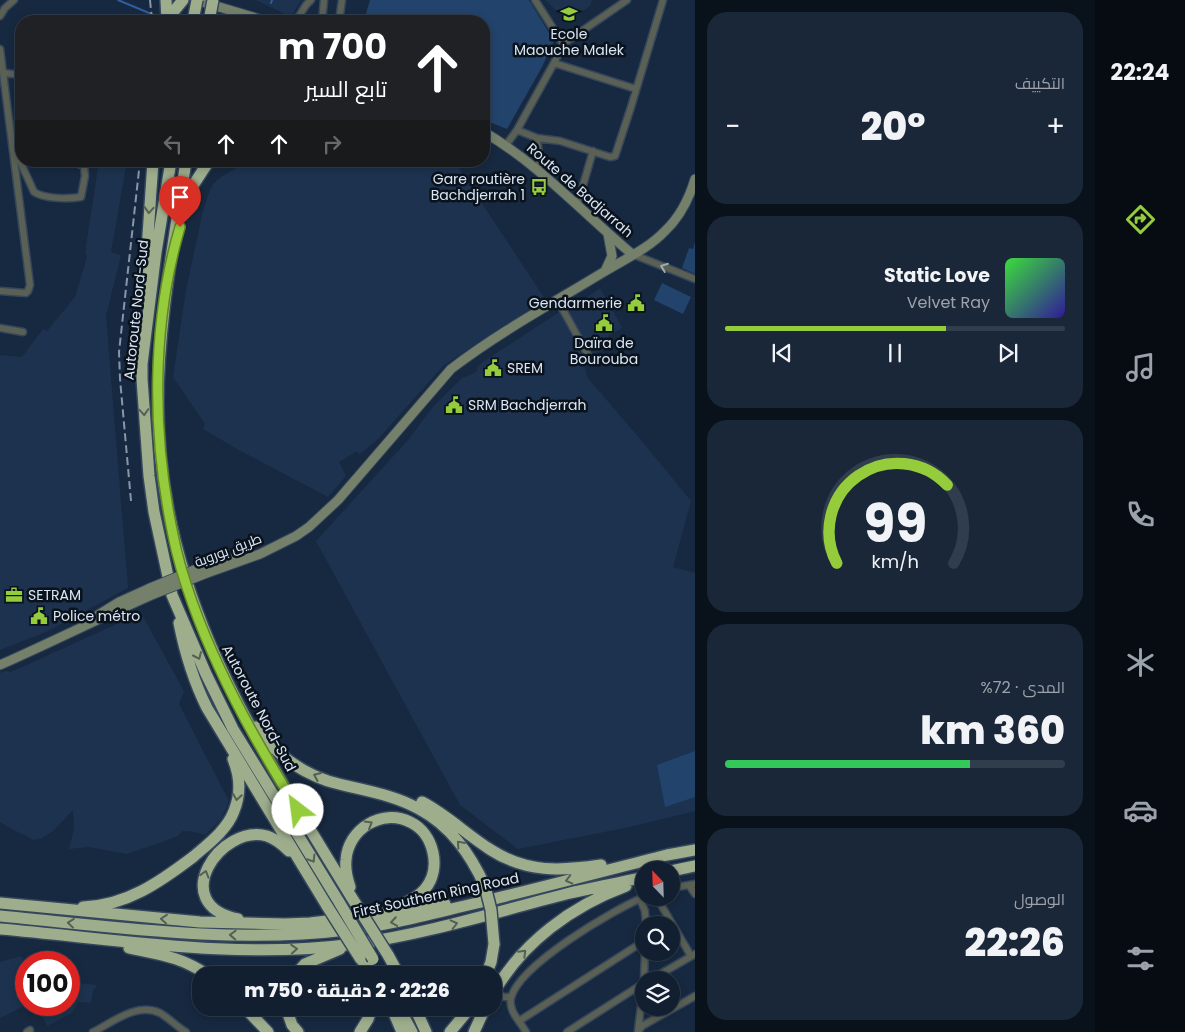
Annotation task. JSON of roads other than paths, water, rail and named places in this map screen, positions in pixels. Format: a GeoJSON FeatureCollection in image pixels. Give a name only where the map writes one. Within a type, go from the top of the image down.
{"type":"FeatureCollection","features":[{"type":"Feature","properties":{"kind":"highway"},"geometry":{"type":"LineString","coordinates":[[166,0],[168,15]]}},
{"type":"Feature","properties":{"kind":"highway"},"geometry":{"type":"LineString","coordinates":[[172,15],[184,0]]}},
{"type":"Feature","properties":{"kind":"highway"},"geometry":{"type":"LineString","coordinates":[[194,15],[197,0]]}},
{"type":"Feature","properties":{"kind":"highway"},"geometry":{"type":"LineString","coordinates":[[210,15],[213,0]]}},
{"type":"Feature","properties":{"kind":"highway"},"geometry":{"type":"LineString","coordinates":[[142,364],[153,167]]}},
{"type":"Feature","properties":{"kind":"highway","name":"Autoroute Nord-Sud"},"geometry":{"type":"LineString","coordinates":[[170,167],[156,252],[142,364],[149,476],[154,512],[172,595],[206,674],[233,729],[377,966]]}},
{"type":"Feature","properties":{"kind":"highway","name":"Autoroute Nord-Sud"},"geometry":{"type":"LineString","coordinates":[[185,167],[169,268],[161,338],[158,406],[167,502],[173,536],[194,605],[212,652],[231,691],[305,823],[394,966]]}},
{"type":"Feature","properties":{"kind":"highway"},"geometry":{"type":"LineString","coordinates":[[169,268],[189,195],[197,177],[204,167]]}},
{"type":"Feature","properties":{"kind":"highway"},"geometry":{"type":"LineString","coordinates":[[172,595],[193,677],[207,708],[326,906],[367,966]]}},
{"type":"Feature","properties":{"kind":"highway"},"geometry":{"type":"LineString","coordinates":[[231,691],[257,729],[290,762],[328,781],[411,798],[444,814],[490,850],[526,866],[547,870],[580,868],[667,855]]}},
{"type":"Feature","properties":{"kind":"highway"},"geometry":{"type":"LineString","coordinates":[[0,903],[92,906],[129,897],[167,878],[211,841],[223,829],[234,812],[239,792],[238,777],[236,766],[222,734]]}},
{"type":"Feature","properties":{"kind":"highway"},"geometry":{"type":"LineString","coordinates":[[370,790],[412,805],[439,822],[465,849],[485,886],[492,910],[494,944],[488,966]]}},
{"type":"Feature","properties":{"kind":"highway"},"geometry":{"type":"LineString","coordinates":[[352,898],[346,860],[354,836],[366,825],[380,819],[397,818],[416,825],[425,835],[432,849],[434,862],[431,877],[426,889],[414,898],[379,915]]}},
{"type":"Feature","properties":{"kind":"highway"},"geometry":{"type":"LineString","coordinates":[[257,923],[225,916],[216,911],[208,902],[204,891],[203,877],[209,864],[232,842],[254,834],[268,836],[291,853],[314,885]]}},
{"type":"Feature","properties":{"kind":"highway","name":"First Southern Ring Road"},"geometry":{"type":"LineString","coordinates":[[0,916],[207,934],[301,934],[347,930],[404,920],[667,855],[695,850]]}},
{"type":"Feature","properties":{"kind":"highway"},"geometry":{"type":"LineString","coordinates":[[680,869],[695,866]]}},
{"type":"Feature","properties":{"kind":"highway","name":"First Southern Ring Road"},"geometry":{"type":"LineString","coordinates":[[0,929],[186,947],[230,950],[291,949],[353,944],[415,933],[567,894],[635,881]]}},
{"type":"Feature","properties":{"kind":"highway"},"geometry":{"type":"LineString","coordinates":[[502,981],[518,958],[542,934],[585,904],[635,883]]}},
{"type":"Feature","properties":{"kind":"highway"},"geometry":{"type":"LineString","coordinates":[[0,903],[200,922],[310,923],[379,915],[526,891]]}},
{"type":"Feature","properties":{"kind":"highway"},"geometry":{"type":"LineString","coordinates":[[71,935],[165,954],[194,966]]}},
{"type":"Feature","properties":{"kind":"highway"},"geometry":{"type":"LineString","coordinates":[[304,966],[353,944]]}},
{"type":"Feature","properties":{"kind":"highway"},"geometry":{"type":"LineString","coordinates":[[360,958],[363,966]]}},
{"type":"Feature","properties":{"kind":"highway"},"geometry":{"type":"LineString","coordinates":[[252,1016],[268,1032]]}},
{"type":"Feature","properties":{"kind":"highway"},"geometry":{"type":"LineString","coordinates":[[289,1016],[292,1025],[298,1032]]}},
{"type":"Feature","properties":{"kind":"highway"},"geometry":{"type":"LineString","coordinates":[[360,1032],[369,1016]]}},
{"type":"Feature","properties":{"kind":"highway"},"geometry":{"type":"LineString","coordinates":[[395,1016],[402,1032]]}},
{"type":"Feature","properties":{"kind":"highway"},"geometry":{"type":"LineString","coordinates":[[403,1016],[412,1032]]}},
{"type":"Feature","properties":{"kind":"highway"},"geometry":{"type":"LineString","coordinates":[[419,1016],[426,1032]]}},
{"type":"Feature","properties":{"kind":"highway"},"geometry":{"type":"LineString","coordinates":[[450,1032],[463,1016]]}},
{"type":"Feature","properties":{"kind":"highway"},"geometry":{"type":"LineString","coordinates":[[474,1032],[481,1016]]}},
{"type":"Feature","properties":{"kind":"main road"},"geometry":{"type":"LineString","coordinates":[[197,0],[246,15]]}},
{"type":"Feature","properties":{"kind":"main road","name":"Route de Badjarrah"},"geometry":{"type":"LineString","coordinates":[[490,136],[539,170],[632,254]]}},
{"type":"Feature","properties":{"kind":"main road","name":"طريق بوروبة"},"geometry":{"type":"LineString","coordinates":[[0,664],[60,638],[92,621],[108,608],[254,551],[274,547],[309,528],[334,504],[452,369],[468,356],[649,244],[677,218],[694,186]]}},
{"type":"Feature","properties":{"kind":"main road"},"geometry":{"type":"LineString","coordinates":[[606,270],[612,256],[608,234]]}},
{"type":"Feature","properties":{"kind":"street"},"geometry":{"type":"LineString","coordinates":[[0,16],[14,0]]}},
{"type":"Feature","properties":{"kind":"street"},"geometry":{"type":"LineString","coordinates":[[300,15],[311,0]]}},
{"type":"Feature","properties":{"kind":"street"},"geometry":{"type":"LineString","coordinates":[[340,15],[342,0]]}},
{"type":"Feature","properties":{"kind":"street"},"geometry":{"type":"LineString","coordinates":[[534,0],[563,44]]}},
{"type":"Feature","properties":{"kind":"street"},"geometry":{"type":"LineString","coordinates":[[506,145],[517,130],[563,44],[627,0]]}},
{"type":"Feature","properties":{"kind":"street"},"geometry":{"type":"LineString","coordinates":[[517,130],[537,138],[552,139],[610,157],[616,154],[663,0]]}},
{"type":"Feature","properties":{"kind":"street"},"geometry":{"type":"LineString","coordinates":[[321,1],[322,15]]}},
{"type":"Feature","properties":{"kind":"street"},"geometry":{"type":"LineString","coordinates":[[0,49],[15,158]]}},
{"type":"Feature","properties":{"kind":"street"},"geometry":{"type":"LineString","coordinates":[[554,63],[636,89]]}},
{"type":"Feature","properties":{"kind":"street"},"geometry":{"type":"LineString","coordinates":[[4,73],[15,74]]}},
{"type":"Feature","properties":{"kind":"street"},"geometry":{"type":"LineString","coordinates":[[537,138],[539,170]]}},
{"type":"Feature","properties":{"kind":"street"},"geometry":{"type":"LineString","coordinates":[[577,206],[593,151]]}},
{"type":"Feature","properties":{"kind":"street"},"geometry":{"type":"LineString","coordinates":[[0,291],[28,292],[30,285],[16,167]]}},
{"type":"Feature","properties":{"kind":"street"},"geometry":{"type":"LineString","coordinates":[[24,167],[37,195],[60,198],[80,197],[85,176],[84,167]]}},
{"type":"Feature","properties":{"kind":"street"},"geometry":{"type":"LineString","coordinates":[[632,254],[695,279]]}},
{"type":"Feature","properties":{"kind":"street"},"geometry":{"type":"LineString","coordinates":[[557,300],[589,357]]}},
{"type":"Feature","properties":{"kind":"street"},"geometry":{"type":"LineString","coordinates":[[0,328],[22,332]]}},
{"type":"Feature","properties":{"kind":"street"},"geometry":{"type":"LineString","coordinates":[[692,885],[695,894]]}},
{"type":"Feature","properties":{"kind":"street"},"geometry":{"type":"LineString","coordinates":[[526,1032],[510,1007],[511,997],[519,983],[542,961],[609,915],[635,902]]}},
{"type":"Feature","properties":{"kind":"street"},"geometry":{"type":"LineString","coordinates":[[662,906],[693,955],[665,971]]}},
{"type":"Feature","properties":{"kind":"street"},"geometry":{"type":"LineString","coordinates":[[519,1021],[635,947]]}},
{"type":"Feature","properties":{"kind":"street"},"geometry":{"type":"LineString","coordinates":[[567,1032],[635,988]]}},
{"type":"Feature","properties":{"kind":"street"},"geometry":{"type":"LineString","coordinates":[[502,996],[511,997]]}},
{"type":"Feature","properties":{"kind":"street"},"geometry":{"type":"LineString","coordinates":[[638,1032],[642,1026],[695,996]]}},
{"type":"Feature","properties":{"kind":"street"},"geometry":{"type":"LineString","coordinates":[[94,1032],[133,1011],[147,1010],[160,1013],[183,1032]]}},
{"type":"Feature","properties":{"kind":"street"},"geometry":{"type":"LineString","coordinates":[[638,1032],[640,1016]]}},
{"type":"Feature","properties":{"kind":"waterway"},"geometry":{"type":"LineString","coordinates":[[118,0],[154,15]]}},
{"type":"Feature","properties":{"kind":"railway"},"geometry":{"type":"LineString","coordinates":[[150,0],[151,15]]}},
{"type":"Feature","properties":{"kind":"railway"},"geometry":{"type":"LineString","coordinates":[[131,501],[119,352],[139,167]]}},
{"type":"Feature","properties":{"kind":"place","name":"Ecole Maouche Malek"},"geometry":{"type":"Point","coordinates":[569,14]}},
{"type":"Feature","properties":{"kind":"place","name":"Gare routière Bachdjerrah 1"},"geometry":{"type":"Point","coordinates":[539,187]}},
{"type":"Feature","properties":{"kind":"place","name":"Gendarmerie"},"geometry":{"type":"Point","coordinates":[636,303]}},
{"type":"Feature","properties":{"kind":"place","name":"Daïra de Bourouba"},"geometry":{"type":"Point","coordinates":[604,323]}},
{"type":"Feature","properties":{"kind":"place","name":"SREM"},"geometry":{"type":"Point","coordinates":[493,368]}},
{"type":"Feature","properties":{"kind":"place","name":"SRM Bachdjerrah"},"geometry":{"type":"Point","coordinates":[454,405]}},
{"type":"Feature","properties":{"kind":"place","name":"SETRAM"},"geometry":{"type":"Point","coordinates":[14,595]}},
{"type":"Feature","properties":{"kind":"place","name":"Police métro"},"geometry":{"type":"Point","coordinates":[39,616]}}]}
